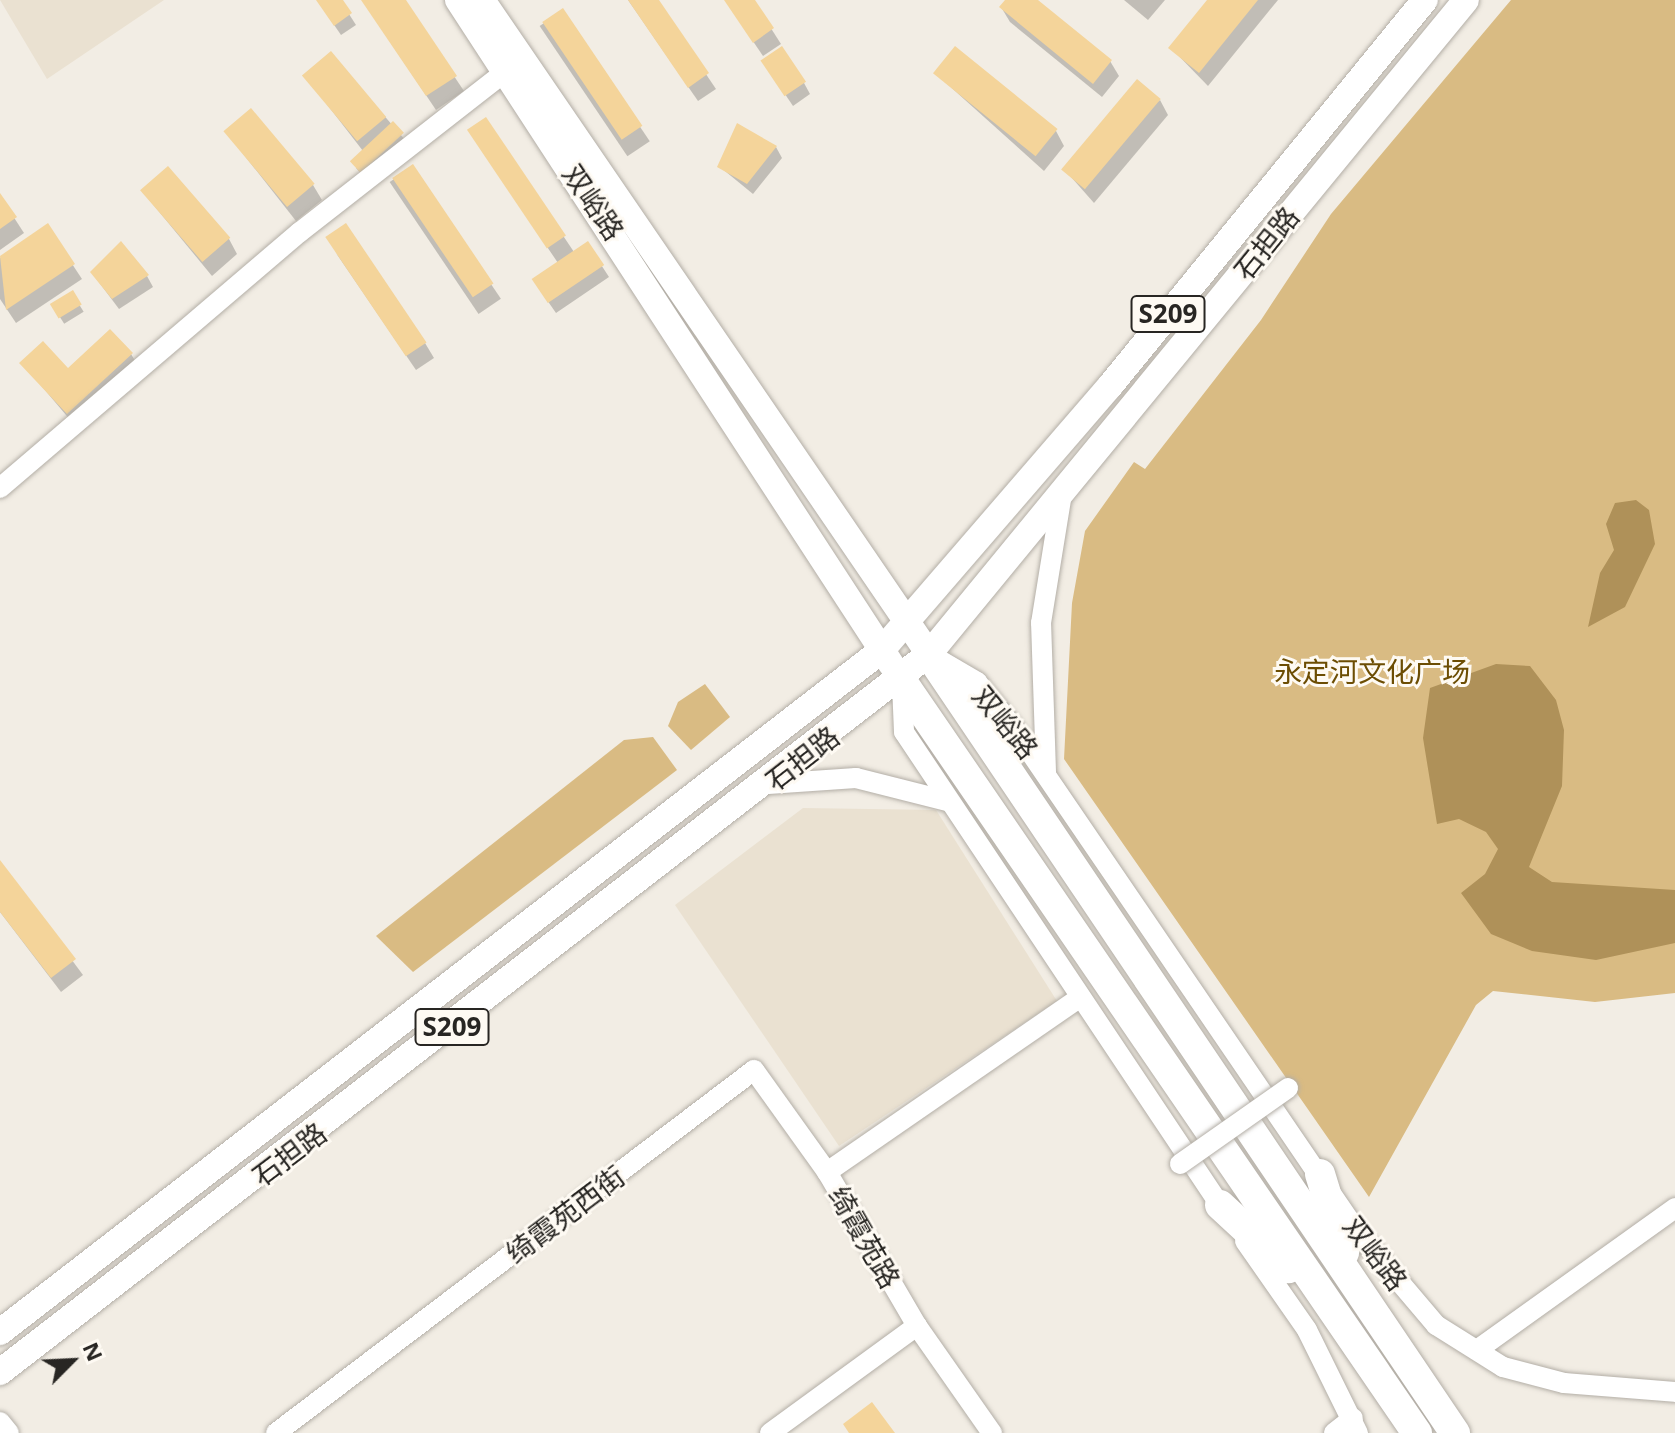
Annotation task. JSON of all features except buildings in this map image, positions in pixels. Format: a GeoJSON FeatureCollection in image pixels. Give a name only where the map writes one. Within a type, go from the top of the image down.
{"type":"FeatureCollection","features":[{"type":"Feature","properties":{"kind":"highway","name":"双峪路"},"geometry":{"type":"LineString","coordinates":[[929,654],[1455,1433]]}},
{"type":"Feature","properties":{"kind":"highway"},"geometry":{"type":"LineString","coordinates":[[901,680],[1417,1433]]}},
{"type":"Feature","properties":{"kind":"highway"},"geometry":{"type":"LineString","coordinates":[[1320,1174],[1354,1284]]}},
{"type":"Feature","properties":{"kind":"highway"},"geometry":{"type":"LineString","coordinates":[[1220,1205],[1327,1304]]}},
{"type":"Feature","properties":{"kind":"highway"},"geometry":{"type":"LineString","coordinates":[[1394,1401],[1409,1433]]}},
{"type":"Feature","properties":{"kind":"main road","name":"双峪路"},"geometry":{"type":"LineString","coordinates":[[458,0],[901,680]]}},
{"type":"Feature","properties":{"kind":"main road","name":"双峪路"},"geometry":{"type":"LineString","coordinates":[[482,0],[929,654]]}},
{"type":"Feature","properties":{"kind":"main road","name":"石担路"},"geometry":{"type":"LineString","coordinates":[[0,1332],[882,650],[1425,0]]}},
{"type":"Feature","properties":{"kind":"main road","name":"石担路"},"geometry":{"type":"LineString","coordinates":[[0,1372],[768,784],[901,680],[929,654],[1061,499],[1466,0]]}},
{"type":"Feature","properties":{"kind":"street"},"geometry":{"type":"LineString","coordinates":[[0,488],[300,232],[505,72]]}},
{"type":"Feature","properties":{"kind":"street"},"geometry":{"type":"LineString","coordinates":[[1046,772],[1041,623],[1061,499]]}},
{"type":"Feature","properties":{"kind":"street","name":"双峪路"},"geometry":{"type":"LineString","coordinates":[[929,654],[977,682],[1046,772],[1395,1283],[1436,1325],[1503,1367],[1564,1383],[1675,1392]]}},
{"type":"Feature","properties":{"kind":"street"},"geometry":{"type":"LineString","coordinates":[[901,680],[904,732],[1078,999],[1307,1330],[1356,1426],[1334,1433]]}},
{"type":"Feature","properties":{"kind":"street"},"geometry":{"type":"LineString","coordinates":[[768,784],[822,775],[878,780],[940,794],[954,808]]}},
{"type":"Feature","properties":{"kind":"street","name":"绮霞苑路"},"geometry":{"type":"LineString","coordinates":[[992,1433],[917,1326],[827,1172],[1078,999]]}},
{"type":"Feature","properties":{"kind":"street","name":"绮霞苑西街"},"geometry":{"type":"LineString","coordinates":[[276,1433],[754,1070],[827,1172]]}},
{"type":"Feature","properties":{"kind":"street"},"geometry":{"type":"LineString","coordinates":[[1180,1164],[1288,1088]]}},
{"type":"Feature","properties":{"kind":"street"},"geometry":{"type":"LineString","coordinates":[[1477,1350],[1675,1208]]}},
{"type":"Feature","properties":{"kind":"street"},"geometry":{"type":"LineString","coordinates":[[770,1433],[917,1326]]}},
{"type":"Feature","properties":{"kind":"street"},"geometry":{"type":"LineString","coordinates":[[0,1422],[9,1433]]}},
{"type":"Feature","properties":{"kind":"shaded area"},"geometry":{"type":"Polygon","coordinates":[[[0,0],[164,0],[47,79],[0,0]]]}},
{"type":"Feature","properties":{"kind":"shaded area"},"geometry":{"type":"Polygon","coordinates":[[[1636,500],[1649,510],[1655,544],[1625,607],[1588,627],[1600,573],[1614,550],[1606,524],[1615,503],[1636,500]]]}},
{"type":"Feature","properties":{"kind":"shaded area"},"geometry":{"type":"Polygon","coordinates":[[[1496,664],[1530,666],[1556,700],[1564,730],[1562,786],[1529,867],[1552,882],[1675,890],[1675,943],[1596,960],[1532,951],[1491,934],[1461,893],[1485,874],[1498,849],[1486,832],[1459,819],[1437,824],[1423,738],[1430,688],[1496,664]]]}},
{"type":"Feature","properties":{"kind":"shaded area"},"geometry":{"type":"Polygon","coordinates":[[[803,808],[936,810],[1057,1001],[839,1146],[675,905],[803,808]]]}},
{"type":"Feature","properties":{"kind":"green space","name":"永定河文化广场"},"geometry":{"type":"Polygon","coordinates":[[[1511,0],[1675,0],[1675,993],[1595,1002],[1493,991],[1476,1005],[1369,1197],[1064,759],[1072,603],[1085,531],[1134,462],[1145,469],[1261,320],[1331,214],[1511,0]]]}},
{"type":"Feature","properties":{"kind":"green space"},"geometry":{"type":"Polygon","coordinates":[[[705,684],[730,717],[691,750],[668,726],[678,702],[705,684]]]}},
{"type":"Feature","properties":{"kind":"green space"},"geometry":{"type":"Polygon","coordinates":[[[653,737],[677,770],[413,972],[376,936],[624,740],[653,737]]]}}]}
